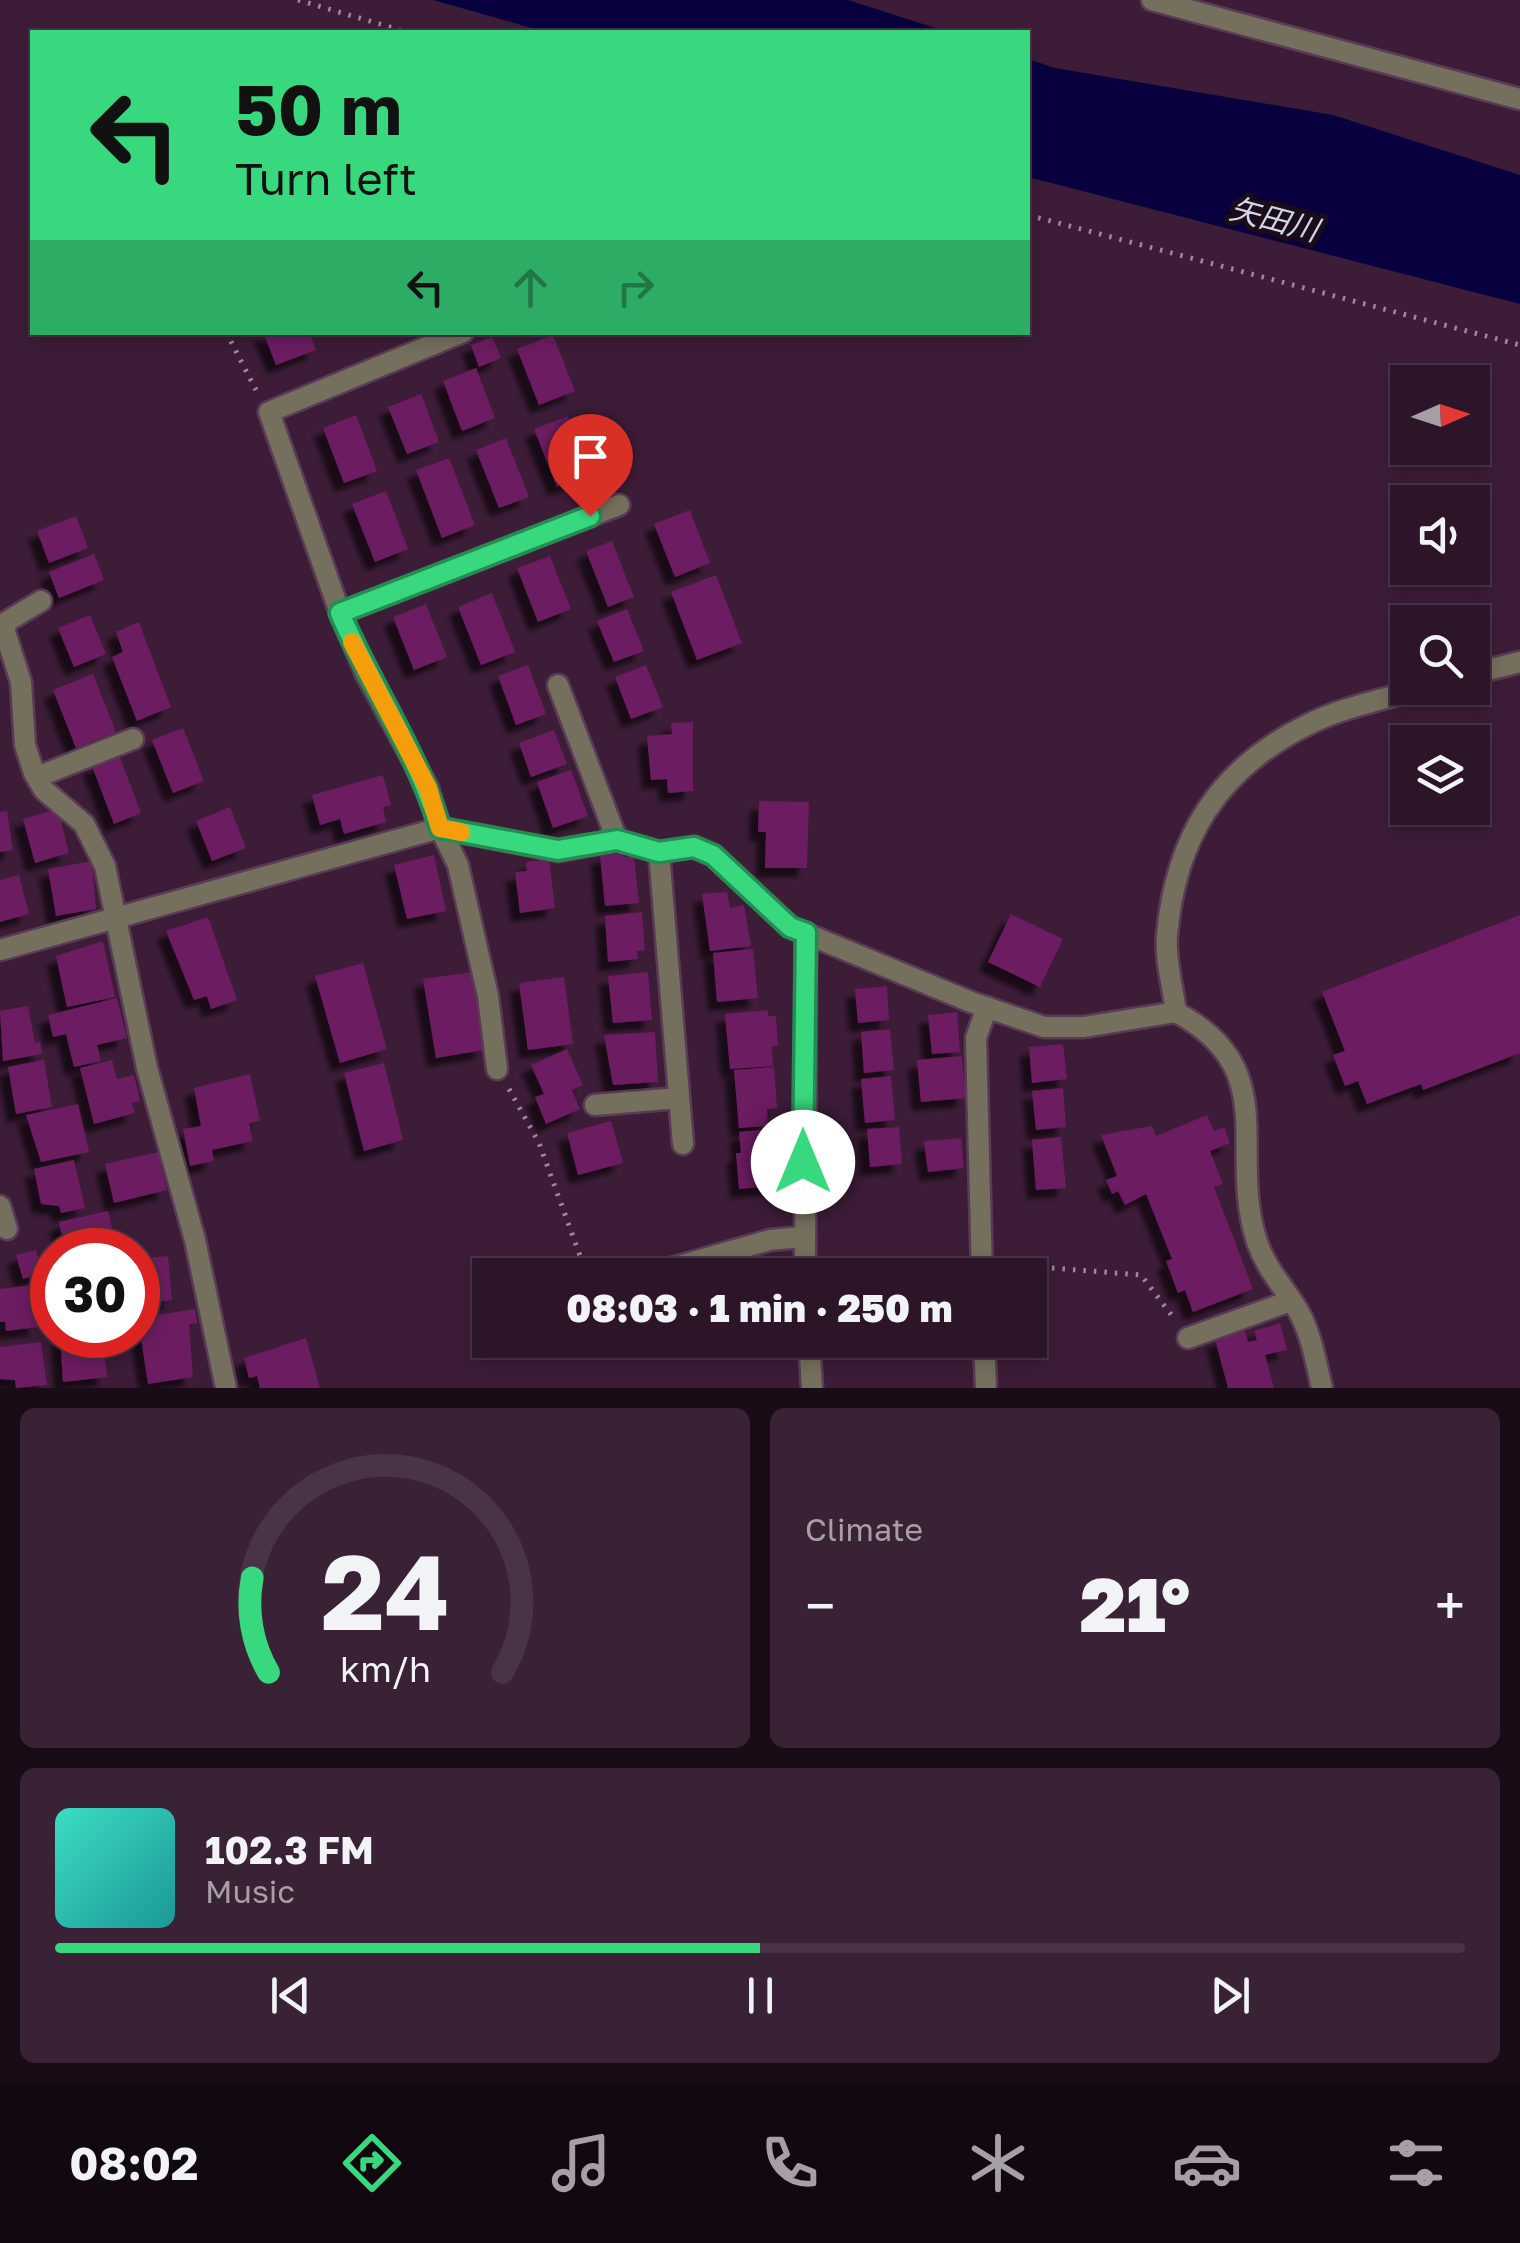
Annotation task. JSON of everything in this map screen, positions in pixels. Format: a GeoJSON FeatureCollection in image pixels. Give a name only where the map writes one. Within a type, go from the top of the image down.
{"type":"FeatureCollection","features":[{"type":"Feature","properties":{"kind":"street"},"geometry":{"type":"LineString","coordinates":[[1152,0],[1520,100]]}},
{"type":"Feature","properties":{"kind":"street"},"geometry":{"type":"LineString","coordinates":[[455,335],[269,412],[340,613],[366,674],[428,788],[440,828],[458,864],[488,996],[498,1069]]}},
{"type":"Feature","properties":{"kind":"street"},"geometry":{"type":"LineString","coordinates":[[340,613],[619,505]]}},
{"type":"Feature","properties":{"kind":"street"},"geometry":{"type":"LineString","coordinates":[[42,601],[6,622],[5,632],[21,682],[25,745],[44,790],[84,824],[96,843],[147,1068],[195,1240],[226,1388]]}},
{"type":"Feature","properties":{"kind":"street"},"geometry":{"type":"LineString","coordinates":[[1490,670],[1520,662]]}},
{"type":"Feature","properties":{"kind":"street"},"geometry":{"type":"LineString","coordinates":[[558,686],[617,840]]}},
{"type":"Feature","properties":{"kind":"street"},"geometry":{"type":"LineString","coordinates":[[1176,1012],[1167,938],[1182,862],[1199,814],[1252,760],[1308,724],[1390,698]]}},
{"type":"Feature","properties":{"kind":"street"},"geometry":{"type":"LineString","coordinates":[[37,777],[133,739]]}},
{"type":"Feature","properties":{"kind":"street"},"geometry":{"type":"LineString","coordinates":[[0,950],[440,828],[558,850],[617,840],[659,852],[694,847],[713,855],[790,927],[987,1008],[1044,1026],[1084,1027],[1176,1012],[1210,1031],[1236,1064],[1244,1100],[1252,1221],[1273,1279],[1303,1320],[1322,1388]]}},
{"type":"Feature","properties":{"kind":"street"},"geometry":{"type":"LineString","coordinates":[[659,852],[683,1144]]}},
{"type":"Feature","properties":{"kind":"street"},"geometry":{"type":"LineString","coordinates":[[804,1258],[806,933]]}},
{"type":"Feature","properties":{"kind":"street"},"geometry":{"type":"LineString","coordinates":[[982,1258],[976,1038],[987,1008]]}},
{"type":"Feature","properties":{"kind":"street"},"geometry":{"type":"LineString","coordinates":[[595,1104],[680,1098]]}},
{"type":"Feature","properties":{"kind":"street"},"geometry":{"type":"LineString","coordinates":[[0,1206],[8,1229]]}},
{"type":"Feature","properties":{"kind":"street"},"geometry":{"type":"LineString","coordinates":[[707,1258],[770,1240],[803,1237]]}},
{"type":"Feature","properties":{"kind":"street"},"geometry":{"type":"LineString","coordinates":[[1188,1338],[1290,1301]]}},
{"type":"Feature","properties":{"kind":"street"},"geometry":{"type":"LineString","coordinates":[[810,1358],[812,1388]]}},
{"type":"Feature","properties":{"kind":"street"},"geometry":{"type":"LineString","coordinates":[[985,1358],[986,1388]]}},
{"type":"Feature","properties":{"kind":"path"},"geometry":{"type":"LineString","coordinates":[[298,0],[400,30]]}},
{"type":"Feature","properties":{"kind":"path"},"geometry":{"type":"LineString","coordinates":[[1030,216],[1520,345]]}},
{"type":"Feature","properties":{"kind":"path"},"geometry":{"type":"LineString","coordinates":[[227,335],[240,365],[266,405]]}},
{"type":"Feature","properties":{"kind":"path"},"geometry":{"type":"LineString","coordinates":[[498,1069],[539,1143],[581,1258]]}},
{"type":"Feature","properties":{"kind":"path"},"geometry":{"type":"LineString","coordinates":[[1052,1268],[1141,1275],[1188,1338]]}},
{"type":"Feature","properties":{"kind":"water"},"geometry":{"type":"Polygon","coordinates":[[[433,0],[848,0],[942,30],[539,30],[433,0]]]}},
{"type":"Feature","properties":{"kind":"water","name":"矢田川"},"geometry":{"type":"Polygon","coordinates":[[[1030,60],[1055,68],[1333,115],[1520,175],[1520,304],[1030,178],[1030,60]]]}},
{"type":"Feature","properties":{"kind":"building"},"geometry":{"type":"Polygon","coordinates":[[[264,335],[310,335],[316,350],[276,365],[264,335]]]}},
{"type":"Feature","properties":{"kind":"building"},"geometry":{"type":"Polygon","coordinates":[[[553,335],[575,391],[539,405],[517,349],[553,335]]]}},
{"type":"Feature","properties":{"kind":"building"},"geometry":{"type":"Polygon","coordinates":[[[492,337],[501,358],[479,367],[471,345],[492,337]]]}},
{"type":"Feature","properties":{"kind":"building"},"geometry":{"type":"Polygon","coordinates":[[[476,368],[495,418],[462,431],[443,381],[476,368]]]}},
{"type":"Feature","properties":{"kind":"building"},"geometry":{"type":"Polygon","coordinates":[[[421,394],[439,442],[407,454],[388,407],[421,394]]]}},
{"type":"Feature","properties":{"kind":"building"},"geometry":{"type":"Polygon","coordinates":[[[356,415],[377,471],[344,483],[323,428],[356,415]]]}},
{"type":"Feature","properties":{"kind":"building"},"geometry":{"type":"Polygon","coordinates":[[[568,416],[590,474],[557,487],[534,429],[568,416]]]}},
{"type":"Feature","properties":{"kind":"building"},"geometry":{"type":"Polygon","coordinates":[[[506,438],[529,497],[499,508],[476,450],[506,438]]]}},
{"type":"Feature","properties":{"kind":"building"},"geometry":{"type":"Polygon","coordinates":[[[449,458],[475,525],[442,538],[416,470],[449,458]]]}},
{"type":"Feature","properties":{"kind":"building"},"geometry":{"type":"Polygon","coordinates":[[[386,491],[408,549],[375,562],[352,504],[386,491]]]}},
{"type":"Feature","properties":{"kind":"building"},"geometry":{"type":"Polygon","coordinates":[[[690,510],[710,563],[675,577],[654,524],[690,510]]]}},
{"type":"Feature","properties":{"kind":"building"},"geometry":{"type":"Polygon","coordinates":[[[76,516],[88,548],[49,563],[37,531],[76,516]]]}},
{"type":"Feature","properties":{"kind":"building"},"geometry":{"type":"Polygon","coordinates":[[[612,541],[634,597],[608,607],[586,551],[612,541]]]}},
{"type":"Feature","properties":{"kind":"building"},"geometry":{"type":"Polygon","coordinates":[[[94,554],[104,580],[59,598],[49,572],[94,554]]]}},
{"type":"Feature","properties":{"kind":"building"},"geometry":{"type":"Polygon","coordinates":[[[550,556],[571,609],[538,622],[517,568],[550,556]]]}},
{"type":"Feature","properties":{"kind":"building"},"geometry":{"type":"Polygon","coordinates":[[[716,575],[742,643],[697,660],[671,592],[716,575]]]}},
{"type":"Feature","properties":{"kind":"building"},"geometry":{"type":"Polygon","coordinates":[[[492,593],[515,652],[481,665],[458,607],[492,593]]]}},
{"type":"Feature","properties":{"kind":"building"},"geometry":{"type":"Polygon","coordinates":[[[426,604],[447,657],[414,670],[393,617],[426,604]]]}},
{"type":"Feature","properties":{"kind":"building"},"geometry":{"type":"Polygon","coordinates":[[[627,609],[644,651],[614,662],[597,621],[627,609]]]}},
{"type":"Feature","properties":{"kind":"building"},"geometry":{"type":"Polygon","coordinates":[[[90,615],[106,654],[74,667],[58,628],[90,615]]]}},
{"type":"Feature","properties":{"kind":"building"},"geometry":{"type":"Polygon","coordinates":[[[139,622],[171,707],[137,721],[112,657],[123,652],[116,632],[139,622]]]}},
{"type":"Feature","properties":{"kind":"building"},"geometry":{"type":"Polygon","coordinates":[[[528,665],[546,714],[516,725],[498,676],[528,665]]]}},
{"type":"Feature","properties":{"kind":"building"},"geometry":{"type":"Polygon","coordinates":[[[646,665],[663,707],[631,719],[615,677],[646,665]]]}},
{"type":"Feature","properties":{"kind":"building"},"geometry":{"type":"Polygon","coordinates":[[[93,674],[116,732],[76,748],[53,690],[93,674]]]}},
{"type":"Feature","properties":{"kind":"building"},"geometry":{"type":"Polygon","coordinates":[[[693,722],[693,791],[668,793],[667,779],[651,780],[647,736],[672,734],[671,723],[693,722]]]}},
{"type":"Feature","properties":{"kind":"building"},"geometry":{"type":"Polygon","coordinates":[[[183,728],[204,781],[173,793],[152,740],[183,728]]]}},
{"type":"Feature","properties":{"kind":"building"},"geometry":{"type":"Polygon","coordinates":[[[554,730],[567,764],[531,777],[519,743],[554,730]]]}},
{"type":"Feature","properties":{"kind":"building"},"geometry":{"type":"Polygon","coordinates":[[[119,755],[141,813],[114,824],[92,766],[119,755]]]}},
{"type":"Feature","properties":{"kind":"building"},"geometry":{"type":"Polygon","coordinates":[[[571,770],[588,816],[553,828],[537,782],[571,770]]]}},
{"type":"Feature","properties":{"kind":"building"},"geometry":{"type":"Polygon","coordinates":[[[383,775],[391,805],[383,807],[386,822],[344,834],[340,819],[320,825],[312,795],[383,775]]]}},
{"type":"Feature","properties":{"kind":"building"},"geometry":{"type":"Polygon","coordinates":[[[759,801],[809,802],[807,868],[765,868],[766,832],[758,832],[759,801]]]}},
{"type":"Feature","properties":{"kind":"building"},"geometry":{"type":"Polygon","coordinates":[[[230,807],[246,848],[212,861],[196,821],[230,807]]]}},
{"type":"Feature","properties":{"kind":"building"},"geometry":{"type":"Polygon","coordinates":[[[58,809],[69,853],[35,863],[23,819],[58,809]]]}},
{"type":"Feature","properties":{"kind":"building"},"geometry":{"type":"Polygon","coordinates":[[[7,811],[13,850],[0,852],[0,812],[7,811]]]}},
{"type":"Feature","properties":{"kind":"building"},"geometry":{"type":"Polygon","coordinates":[[[622,853],[623,857],[634,856],[639,903],[605,906],[600,855],[622,853]]]}},
{"type":"Feature","properties":{"kind":"building"},"geometry":{"type":"Polygon","coordinates":[[[434,855],[446,911],[407,919],[394,865],[434,855]]]}},
{"type":"Feature","properties":{"kind":"building"},"geometry":{"type":"Polygon","coordinates":[[[549,859],[555,908],[520,913],[515,872],[527,871],[526,862],[549,859]]]}},
{"type":"Feature","properties":{"kind":"building"},"geometry":{"type":"Polygon","coordinates":[[[92,861],[96,909],[56,916],[48,869],[92,861]]]}},
{"type":"Feature","properties":{"kind":"building"},"geometry":{"type":"Polygon","coordinates":[[[19,875],[29,914],[0,922],[0,880],[19,875]]]}},
{"type":"Feature","properties":{"kind":"building"},"geometry":{"type":"Polygon","coordinates":[[[727,892],[730,908],[744,905],[751,946],[710,951],[702,894],[727,892]]]}},
{"type":"Feature","properties":{"kind":"building"},"geometry":{"type":"Polygon","coordinates":[[[642,912],[645,950],[637,951],[638,959],[608,962],[605,916],[642,912]]]}},
{"type":"Feature","properties":{"kind":"building"},"geometry":{"type":"Polygon","coordinates":[[[1011,914],[1063,939],[1040,987],[988,962],[1011,914]]]}},
{"type":"Feature","properties":{"kind":"building"},"geometry":{"type":"Polygon","coordinates":[[[1520,915],[1520,1053],[1423,1090],[1421,1084],[1367,1104],[1358,1081],[1345,1086],[1333,1055],[1345,1051],[1322,992],[1520,915]]]}},
{"type":"Feature","properties":{"kind":"building"},"geometry":{"type":"Polygon","coordinates":[[[208,917],[237,1000],[211,1009],[207,996],[194,1000],[166,931],[208,917]]]}},
{"type":"Feature","properties":{"kind":"building"},"geometry":{"type":"Polygon","coordinates":[[[103,941],[115,997],[67,1007],[56,956],[103,941]]]}},
{"type":"Feature","properties":{"kind":"building"},"geometry":{"type":"Polygon","coordinates":[[[753,949],[758,998],[717,1002],[713,953],[753,949]]]}},
{"type":"Feature","properties":{"kind":"building"},"geometry":{"type":"Polygon","coordinates":[[[363,963],[387,1049],[340,1063],[315,976],[363,963]]]}},
{"type":"Feature","properties":{"kind":"building"},"geometry":{"type":"Polygon","coordinates":[[[472,972],[484,1050],[436,1058],[423,979],[472,972]]]}},
{"type":"Feature","properties":{"kind":"building"},"geometry":{"type":"Polygon","coordinates":[[[648,972],[652,1020],[613,1023],[608,976],[648,972]]]}},
{"type":"Feature","properties":{"kind":"building"},"geometry":{"type":"Polygon","coordinates":[[[564,977],[573,1044],[528,1050],[519,983],[564,977]]]}},
{"type":"Feature","properties":{"kind":"building"},"geometry":{"type":"Polygon","coordinates":[[[887,986],[889,1020],[858,1023],[855,989],[887,986]]]}},
{"type":"Feature","properties":{"kind":"building"},"geometry":{"type":"Polygon","coordinates":[[[117,998],[127,1038],[97,1045],[101,1061],[74,1067],[66,1034],[53,1037],[48,1015],[117,998]]]}},
{"type":"Feature","properties":{"kind":"building"},"geometry":{"type":"Polygon","coordinates":[[[28,1006],[35,1043],[40,1042],[42,1054],[3,1061],[0,1011],[28,1006]]]}},
{"type":"Feature","properties":{"kind":"building"},"geometry":{"type":"Polygon","coordinates":[[[768,1010],[768,1016],[776,1016],[778,1046],[772,1046],[773,1066],[730,1069],[725,1014],[768,1010]]]}},
{"type":"Feature","properties":{"kind":"building"},"geometry":{"type":"Polygon","coordinates":[[[957,1012],[960,1052],[932,1054],[928,1015],[957,1012]]]}},
{"type":"Feature","properties":{"kind":"building"},"geometry":{"type":"Polygon","coordinates":[[[890,1029],[894,1070],[864,1073],[861,1032],[890,1029]]]}},
{"type":"Feature","properties":{"kind":"building"},"geometry":{"type":"Polygon","coordinates":[[[655,1032],[658,1082],[613,1085],[604,1035],[655,1032]]]}},
{"type":"Feature","properties":{"kind":"building"},"geometry":{"type":"Polygon","coordinates":[[[1063,1044],[1067,1079],[1032,1083],[1029,1047],[1063,1044]]]}},
{"type":"Feature","properties":{"kind":"building"},"geometry":{"type":"Polygon","coordinates":[[[567,1049],[583,1085],[572,1090],[580,1109],[546,1124],[535,1097],[544,1094],[531,1065],[567,1049]]]}},
{"type":"Feature","properties":{"kind":"building"},"geometry":{"type":"Polygon","coordinates":[[[962,1056],[966,1098],[921,1102],[917,1060],[962,1056]]]}},
{"type":"Feature","properties":{"kind":"building"},"geometry":{"type":"Polygon","coordinates":[[[44,1060],[52,1107],[16,1114],[8,1067],[44,1060]]]}},
{"type":"Feature","properties":{"kind":"building"},"geometry":{"type":"Polygon","coordinates":[[[112,1060],[117,1079],[134,1075],[140,1101],[132,1103],[135,1113],[94,1124],[80,1068],[112,1060]]]}},
{"type":"Feature","properties":{"kind":"building"},"geometry":{"type":"Polygon","coordinates":[[[384,1063],[403,1140],[364,1151],[344,1073],[384,1063]]]}},
{"type":"Feature","properties":{"kind":"building"},"geometry":{"type":"Polygon","coordinates":[[[774,1067],[777,1108],[767,1109],[768,1126],[739,1128],[734,1070],[774,1067]]]}},
{"type":"Feature","properties":{"kind":"building"},"geometry":{"type":"Polygon","coordinates":[[[250,1074],[260,1121],[249,1123],[253,1141],[212,1150],[214,1161],[190,1166],[183,1129],[201,1126],[194,1088],[250,1074]]]}},
{"type":"Feature","properties":{"kind":"building"},"geometry":{"type":"Polygon","coordinates":[[[891,1076],[895,1120],[865,1123],[861,1079],[891,1076]]]}},
{"type":"Feature","properties":{"kind":"building"},"geometry":{"type":"Polygon","coordinates":[[[1063,1088],[1066,1127],[1036,1130],[1032,1091],[1063,1088]]]}},
{"type":"Feature","properties":{"kind":"building"},"geometry":{"type":"Polygon","coordinates":[[[78,1104],[89,1152],[41,1162],[26,1115],[78,1104]]]}},
{"type":"Feature","properties":{"kind":"building"},"geometry":{"type":"Polygon","coordinates":[[[1207,1115],[1214,1131],[1224,1127],[1230,1143],[1210,1151],[1223,1184],[1214,1187],[1253,1289],[1193,1312],[1185,1290],[1178,1293],[1166,1261],[1172,1259],[1146,1194],[1125,1205],[1118,1191],[1112,1194],[1106,1180],[1117,1176],[1101,1135],[1152,1126],[1156,1136],[1207,1115]]]}},
{"type":"Feature","properties":{"kind":"building"},"geometry":{"type":"Polygon","coordinates":[[[611,1121],[623,1163],[578,1175],[567,1133],[611,1121]]]}},
{"type":"Feature","properties":{"kind":"building"},"geometry":{"type":"Polygon","coordinates":[[[793,1127],[796,1158],[782,1159],[784,1185],[739,1189],[739,1132],[793,1127]]]}},
{"type":"Feature","properties":{"kind":"building"},"geometry":{"type":"Polygon","coordinates":[[[899,1127],[902,1164],[870,1167],[867,1129],[899,1127]]]}},
{"type":"Feature","properties":{"kind":"building"},"geometry":{"type":"Polygon","coordinates":[[[1061,1137],[1066,1188],[1036,1190],[1032,1140],[1061,1137]]]}},
{"type":"Feature","properties":{"kind":"building"},"geometry":{"type":"Polygon","coordinates":[[[961,1138],[964,1168],[928,1172],[924,1141],[961,1138]]]}},
{"type":"Feature","properties":{"kind":"building"},"geometry":{"type":"Polygon","coordinates":[[[158,1152],[167,1190],[114,1203],[105,1164],[158,1152]]]}},
{"type":"Feature","properties":{"kind":"building"},"geometry":{"type":"Polygon","coordinates":[[[74,1160],[85,1208],[61,1213],[59,1206],[41,1204],[34,1169],[74,1160]]]}},
{"type":"Feature","properties":{"kind":"building"},"geometry":{"type":"Polygon","coordinates":[[[108,1211],[112,1228],[60,1228],[59,1222],[108,1211]]]}},
{"type":"Feature","properties":{"kind":"building"},"geometry":{"type":"Polygon","coordinates":[[[30,1252],[30,1277],[23,1279],[16,1255],[30,1252]]]}},
{"type":"Feature","properties":{"kind":"building"},"geometry":{"type":"Polygon","coordinates":[[[168,1256],[172,1300],[160,1301],[160,1257],[168,1256]]]}},
{"type":"Feature","properties":{"kind":"building"},"geometry":{"type":"Polygon","coordinates":[[[30,1285],[30,1328],[6,1331],[5,1322],[0,1322],[0,1289],[30,1285]]]}},
{"type":"Feature","properties":{"kind":"building"},"geometry":{"type":"Polygon","coordinates":[[[195,1309],[197,1323],[189,1324],[193,1377],[148,1384],[144,1358],[160,1358],[160,1315],[195,1309]]]}},
{"type":"Feature","properties":{"kind":"building"},"geometry":{"type":"Polygon","coordinates":[[[1280,1323],[1287,1350],[1265,1355],[1274,1388],[1228,1388],[1215,1339],[1245,1331],[1248,1342],[1257,1340],[1254,1331],[1280,1323]]]}},
{"type":"Feature","properties":{"kind":"building"},"geometry":{"type":"Polygon","coordinates":[[[306,1338],[320,1388],[260,1388],[257,1376],[249,1378],[244,1358],[306,1338]]]}},
{"type":"Feature","properties":{"kind":"building"},"geometry":{"type":"Polygon","coordinates":[[[30,1343],[30,1358],[43,1358],[47,1385],[16,1388],[15,1380],[0,1379],[0,1347],[30,1343]]]}},
{"type":"Feature","properties":{"kind":"building"},"geometry":{"type":"Polygon","coordinates":[[[61,1358],[105,1358],[107,1377],[63,1382],[61,1358]]]}},
{"type":"Feature","properties":{"kind":"slow traffic"},"geometry":{"type":"LineString","coordinates":[[352,642],[428,788],[440,828],[461,832]]}},
{"type":"Feature","properties":{"kind":"route"},"geometry":{"type":"LineString","coordinates":[[590,516],[357,603],[340,613],[366,674],[428,788],[440,828],[558,850],[617,840],[659,852],[694,847],[713,855],[790,927],[806,933],[803,1162]]}}]}
